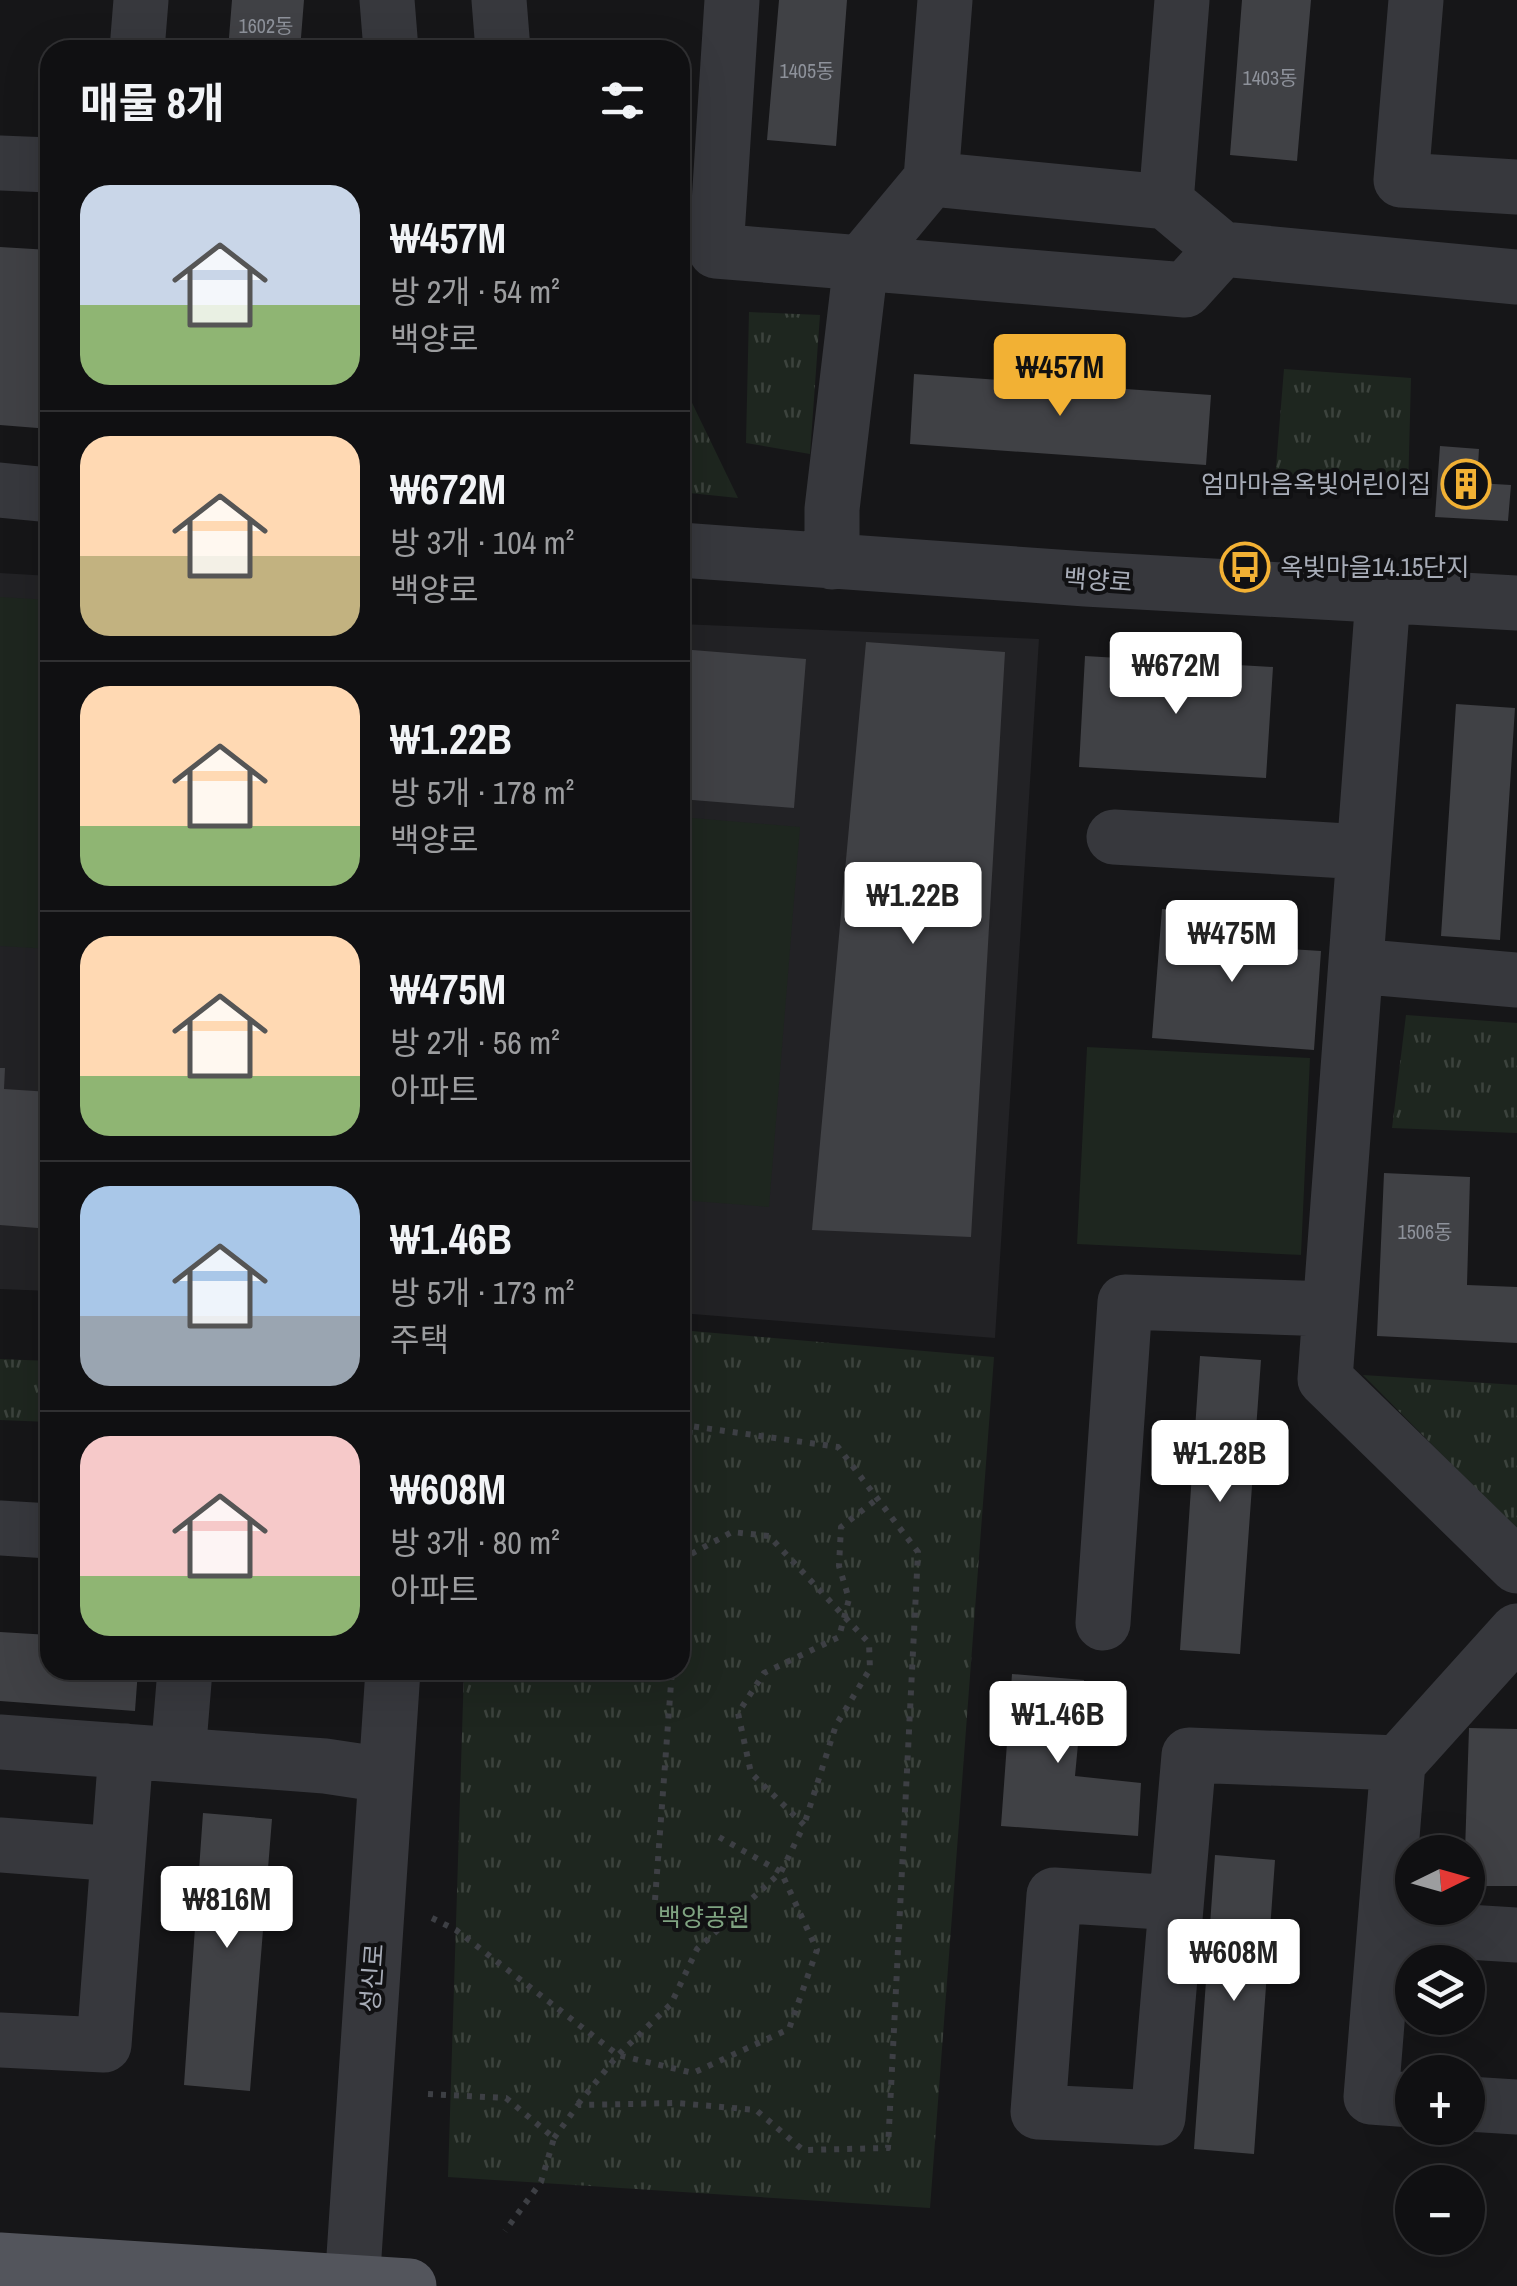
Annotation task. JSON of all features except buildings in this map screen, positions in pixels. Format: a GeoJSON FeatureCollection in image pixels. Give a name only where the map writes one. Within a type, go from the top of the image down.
{"type":"FeatureCollection","features":[{"type":"Feature","properties":{"kind":"main road"},"geometry":{"type":"LineString","coordinates":[[0,2260],[409,2286]]}},
{"type":"Feature","properties":{"kind":"street"},"geometry":{"type":"LineString","coordinates":[[138,40],[141,0]]}},
{"type":"Feature","properties":{"kind":"street"},"geometry":{"type":"LineString","coordinates":[[387,0],[390,40]]}},
{"type":"Feature","properties":{"kind":"street"},"geometry":{"type":"LineString","coordinates":[[499,0],[502,40]]}},
{"type":"Feature","properties":{"kind":"street"},"geometry":{"type":"LineString","coordinates":[[732,0],[716,251],[1185,290],[1222,249]]}},
{"type":"Feature","properties":{"kind":"street"},"geometry":{"type":"LineString","coordinates":[[832,562],[832,509],[860,263],[931,179],[945,0]]}},
{"type":"Feature","properties":{"kind":"street"},"geometry":{"type":"LineString","coordinates":[[1166,202],[1182,0]]}},
{"type":"Feature","properties":{"kind":"street"},"geometry":{"type":"LineString","coordinates":[[1416,0],[1401,180],[1517,187]]}},
{"type":"Feature","properties":{"kind":"street"},"geometry":{"type":"LineString","coordinates":[[0,163],[40,165]]}},
{"type":"Feature","properties":{"kind":"street"},"geometry":{"type":"LineString","coordinates":[[931,179],[1166,202],[1222,249],[1517,277]]}},
{"type":"Feature","properties":{"kind":"street"},"geometry":{"type":"LineString","coordinates":[[0,490],[40,494]]}},
{"type":"Feature","properties":{"kind":"street","name":"백양로"},"geometry":{"type":"LineString","coordinates":[[690,551],[1517,603]]}},
{"type":"Feature","properties":{"kind":"street"},"geometry":{"type":"LineString","coordinates":[[1382,596],[1325,1379],[1517,1566]]}},
{"type":"Feature","properties":{"kind":"street"},"geometry":{"type":"LineString","coordinates":[[1114,837],[1364,852]]}},
{"type":"Feature","properties":{"kind":"street"},"geometry":{"type":"LineString","coordinates":[[1356,966],[1517,980]]}},
{"type":"Feature","properties":{"kind":"street"},"geometry":{"type":"LineString","coordinates":[[1103,1623],[1125,1302],[1330,1310]]}},
{"type":"Feature","properties":{"kind":"street"},"geometry":{"type":"LineString","coordinates":[[0,1528],[40,1530]]}},
{"type":"Feature","properties":{"kind":"street"},"geometry":{"type":"LineString","coordinates":[[1395,2099],[1371,2097],[1398,1762],[1517,1631]]}},
{"type":"Feature","properties":{"kind":"street"},"geometry":{"type":"LineString","coordinates":[[0,2040],[104,2046],[118,1854],[182,1680]]}},
{"type":"Feature","properties":{"kind":"street","name":"성신로"},"geometry":{"type":"LineString","coordinates":[[352,2284],[392,1680]]}},
{"type":"Feature","properties":{"kind":"street"},"geometry":{"type":"LineString","coordinates":[[0,1742],[325,1766],[385,1775]]}},
{"type":"Feature","properties":{"kind":"street"},"geometry":{"type":"LineString","coordinates":[[1176,1904],[1189,1754],[1398,1762]]}},
{"type":"Feature","properties":{"kind":"street"},"geometry":{"type":"LineString","coordinates":[[0,1844],[118,1854]]}},
{"type":"Feature","properties":{"kind":"street"},"geometry":{"type":"LineString","coordinates":[[1386,1926],[1517,1935]]}},
{"type":"Feature","properties":{"kind":"street"},"geometry":{"type":"LineString","coordinates":[[1485,2105],[1517,2107]]}},
{"type":"Feature","properties":{"kind":"path"},"geometry":{"type":"LineString","coordinates":[[578,2105],[677,2103],[756,2110],[802,2150],[888,2148],[918,1552],[838,1446],[690,1426]]}},
{"type":"Feature","properties":{"kind":"path"},"geometry":{"type":"LineString","coordinates":[[804,1824],[751,1773],[738,1713],[764,1673],[839,1637],[849,1599],[839,1566],[841,1528],[877,1498]]}},
{"type":"Feature","properties":{"kind":"path"},"geometry":{"type":"LineString","coordinates":[[506,2231],[541,2182],[554,2138],[618,2055],[671,2004],[697,1949],[781,1872],[804,1824],[836,1726],[870,1670],[869,1642],[768,1536],[732,1532],[690,1554]]}},
{"type":"Feature","properties":{"kind":"path"},"geometry":{"type":"LineString","coordinates":[[655,1900],[671,1680]]}},
{"type":"Feature","properties":{"kind":"path"},"geometry":{"type":"LineString","coordinates":[[432,1918],[456,1930],[618,2055],[693,2074],[789,2028],[817,1950],[781,1872],[719,1837]]}},
{"type":"Feature","properties":{"kind":"path"},"geometry":{"type":"LineString","coordinates":[[428,2094],[506,2098],[554,2138]]}},
{"type":"Feature","properties":{"kind":"shaded area"},"geometry":{"type":"Polygon","coordinates":[[[0,573],[40,575],[40,1291],[0,1289],[0,573]]]}},
{"type":"Feature","properties":{"kind":"shaded area"},"geometry":{"type":"Polygon","coordinates":[[[690,624],[1039,639],[995,1338],[690,1314],[690,624]]]}},
{"type":"Feature","properties":{"kind":"green space"},"geometry":{"type":"Polygon","coordinates":[[[749,312],[820,315],[810,454],[746,443],[749,312]]]}},
{"type":"Feature","properties":{"kind":"green space"},"geometry":{"type":"Polygon","coordinates":[[[1284,369],[1411,378],[1408,491],[1275,479],[1284,369]]]}},
{"type":"Feature","properties":{"kind":"green space"},"geometry":{"type":"Polygon","coordinates":[[[690,399],[738,498],[690,493],[690,399]]]}},
{"type":"Feature","properties":{"kind":"green space"},"geometry":{"type":"Polygon","coordinates":[[[0,597],[40,599],[40,948],[0,946],[0,597]]]}},
{"type":"Feature","properties":{"kind":"green space"},"geometry":{"type":"Polygon","coordinates":[[[690,818],[800,827],[769,1207],[690,1201],[690,818]]]}},
{"type":"Feature","properties":{"kind":"green space"},"geometry":{"type":"Polygon","coordinates":[[[1406,1015],[1517,1023],[1517,1133],[1392,1128],[1406,1015]]]}},
{"type":"Feature","properties":{"kind":"green space"},"geometry":{"type":"Polygon","coordinates":[[[1087,1047],[1310,1058],[1301,1255],[1077,1244],[1087,1047]]]}},
{"type":"Feature","properties":{"kind":"green space","name":"백양공원"},"geometry":{"type":"Polygon","coordinates":[[[690,1331],[994,1357],[930,2208],[448,2177],[464,1680],[690,1680],[690,1331]]]}},
{"type":"Feature","properties":{"kind":"green space"},"geometry":{"type":"Polygon","coordinates":[[[0,1359],[40,1361],[40,1422],[0,1420],[0,1359]]]}},
{"type":"Feature","properties":{"kind":"green space"},"geometry":{"type":"Polygon","coordinates":[[[1363,1375],[1517,1385],[1517,1530],[1363,1375]]]}},
{"type":"Feature","properties":{"kind":"place","name":"엄마마음옥빛어린이집"},"geometry":{"type":"Point","coordinates":[1466,484]}},
{"type":"Feature","properties":{"kind":"place","name":"옥빛마을14.15단지"},"geometry":{"type":"Point","coordinates":[1245,567]}}]}
